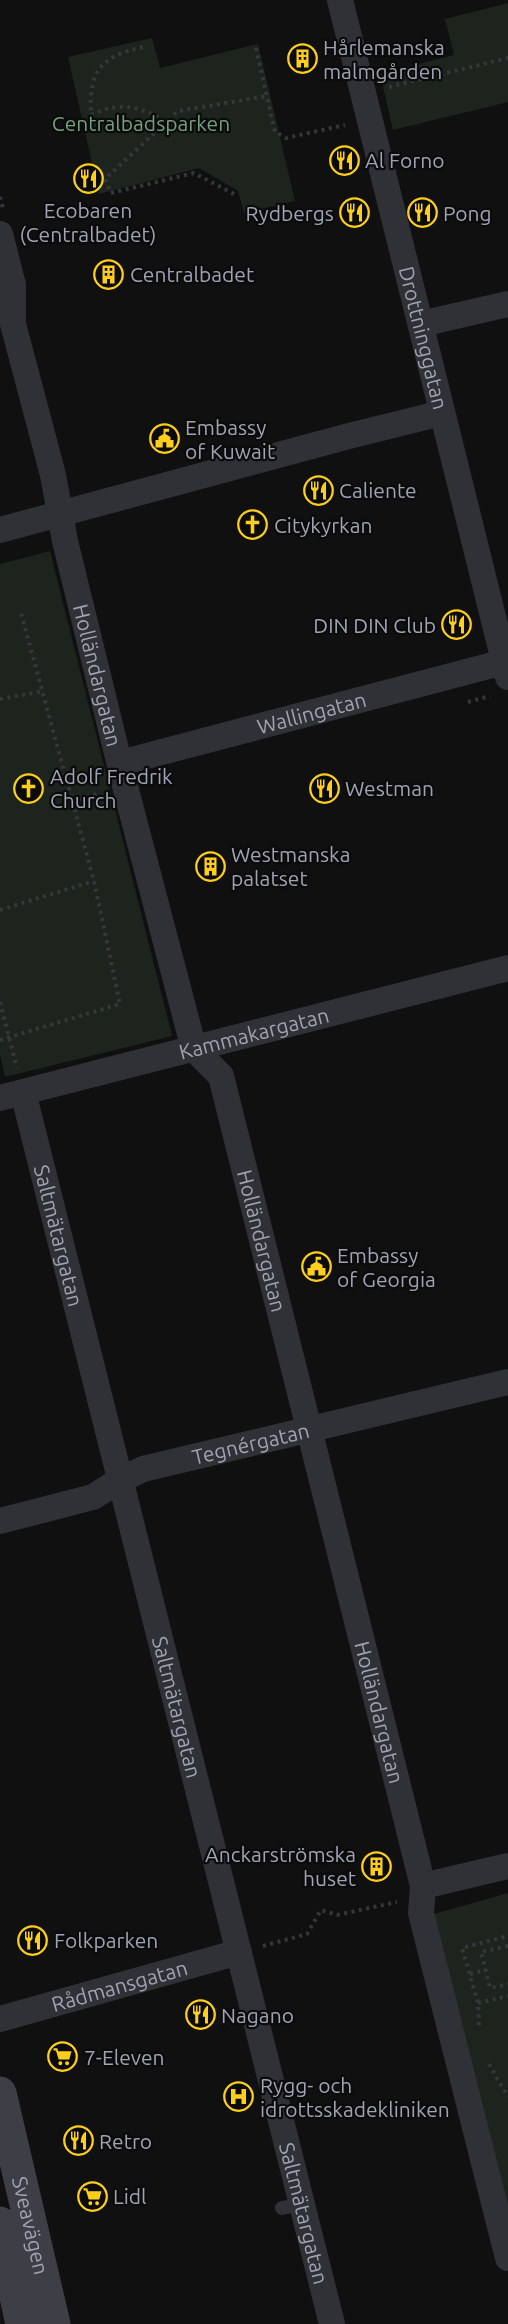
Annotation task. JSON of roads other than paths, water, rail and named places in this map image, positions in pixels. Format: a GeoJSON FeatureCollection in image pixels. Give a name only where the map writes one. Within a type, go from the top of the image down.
{"type":"FeatureCollection","features":[{"type":"Feature","properties":{"kind":"main road","name":"Sveavägen"},"geometry":{"type":"LineString","coordinates":[[0,2093],[54,2324]]}},
{"type":"Feature","properties":{"kind":"main road","name":"Sveavägen"},"geometry":{"type":"LineString","coordinates":[[0,2223],[22,2324]]}},
{"type":"Feature","properties":{"kind":"street","name":"Drottninggatan"},"geometry":{"type":"LineString","coordinates":[[340,0],[442,413],[503,634],[506,670]]}},
{"type":"Feature","properties":{"kind":"street","name":"Holländargatan"},"geometry":{"type":"LineString","coordinates":[[0,234],[13,285],[13,324],[53,475],[65,541],[120,763],[194,1049],[221,1076],[423,1886],[421,1913],[508,2258]]}},
{"type":"Feature","properties":{"kind":"street"},"geometry":{"type":"LineString","coordinates":[[421,324],[508,304]]}},
{"type":"Feature","properties":{"kind":"street"},"geometry":{"type":"LineString","coordinates":[[0,530],[442,413]]}},
{"type":"Feature","properties":{"kind":"street","name":"Wallingatan"},"geometry":{"type":"LineString","coordinates":[[120,763],[450,677],[506,670]]}},
{"type":"Feature","properties":{"kind":"street","name":"Kammakargatan"},"geometry":{"type":"LineString","coordinates":[[11,1095],[508,968]]}},
{"type":"Feature","properties":{"kind":"street","name":"Saltmätargatan"},"geometry":{"type":"LineString","coordinates":[[11,1095],[250,1949],[292,2206],[332,2324]]}},
{"type":"Feature","properties":{"kind":"street","name":"Tegnérgatan"},"geometry":{"type":"LineString","coordinates":[[0,1521],[93,1497],[143,1469],[508,1382]]}},
{"type":"Feature","properties":{"kind":"street"},"geometry":{"type":"LineString","coordinates":[[423,1886],[508,1866]]}},
{"type":"Feature","properties":{"kind":"street","name":"Rådmansgatan"},"geometry":{"type":"LineString","coordinates":[[0,2019],[250,1949]]}},
{"type":"Feature","properties":{"kind":"place","name":"Hårlemanska malmgården"},"geometry":{"type":"Point","coordinates":[302,59]}},
{"type":"Feature","properties":{"kind":"place","name":"Al Forno"},"geometry":{"type":"Point","coordinates":[344,160]}},
{"type":"Feature","properties":{"kind":"place","name":"Ecobaren (Centralbadet)"},"geometry":{"type":"Point","coordinates":[88,179]}},
{"type":"Feature","properties":{"kind":"place","name":"Rydbergs"},"geometry":{"type":"Point","coordinates":[355,213]}},
{"type":"Feature","properties":{"kind":"place","name":"Pong"},"geometry":{"type":"Point","coordinates":[422,213]}},
{"type":"Feature","properties":{"kind":"place","name":"Centralbadet"},"geometry":{"type":"Point","coordinates":[109,274]}},
{"type":"Feature","properties":{"kind":"place","name":"Embassy of Kuwait"},"geometry":{"type":"Point","coordinates":[164,439]}},
{"type":"Feature","properties":{"kind":"place","name":"Caliente"},"geometry":{"type":"Point","coordinates":[318,490]}},
{"type":"Feature","properties":{"kind":"place","name":"Citykyrkan"},"geometry":{"type":"Point","coordinates":[253,525]}},
{"type":"Feature","properties":{"kind":"place","name":"DIN DIN Club"},"geometry":{"type":"Point","coordinates":[457,625]}},
{"type":"Feature","properties":{"kind":"place","name":"Adolf Fredrik Church"},"geometry":{"type":"Point","coordinates":[29,788]}},
{"type":"Feature","properties":{"kind":"place","name":"Westman"},"geometry":{"type":"Point","coordinates":[324,788]}},
{"type":"Feature","properties":{"kind":"place","name":"Westmanska palatset"},"geometry":{"type":"Point","coordinates":[210,866]}},
{"type":"Feature","properties":{"kind":"place","name":"Embassy of Georgia"},"geometry":{"type":"Point","coordinates":[316,1267]}},
{"type":"Feature","properties":{"kind":"place","name":"Anckarströmska huset"},"geometry":{"type":"Point","coordinates":[377,1866]}},
{"type":"Feature","properties":{"kind":"place","name":"Folkparken"},"geometry":{"type":"Point","coordinates":[33,1940]}},
{"type":"Feature","properties":{"kind":"place","name":"Nagano"},"geometry":{"type":"Point","coordinates":[200,2015]}},
{"type":"Feature","properties":{"kind":"place","name":"7-Eleven"},"geometry":{"type":"Point","coordinates":[63,2057]}},
{"type":"Feature","properties":{"kind":"place","name":"Rygg- och idrottsskadekliniken"},"geometry":{"type":"Point","coordinates":[239,2097]}},
{"type":"Feature","properties":{"kind":"place","name":"Retro"},"geometry":{"type":"Point","coordinates":[78,2141]}},
{"type":"Feature","properties":{"kind":"place","name":"Lidl"},"geometry":{"type":"Point","coordinates":[92,2196]}},
{"type":"Feature","properties":{"kind":"park label","name":"Centralbadsparken"},"geometry":{"type":"Point","coordinates":[141,123]}}]}
